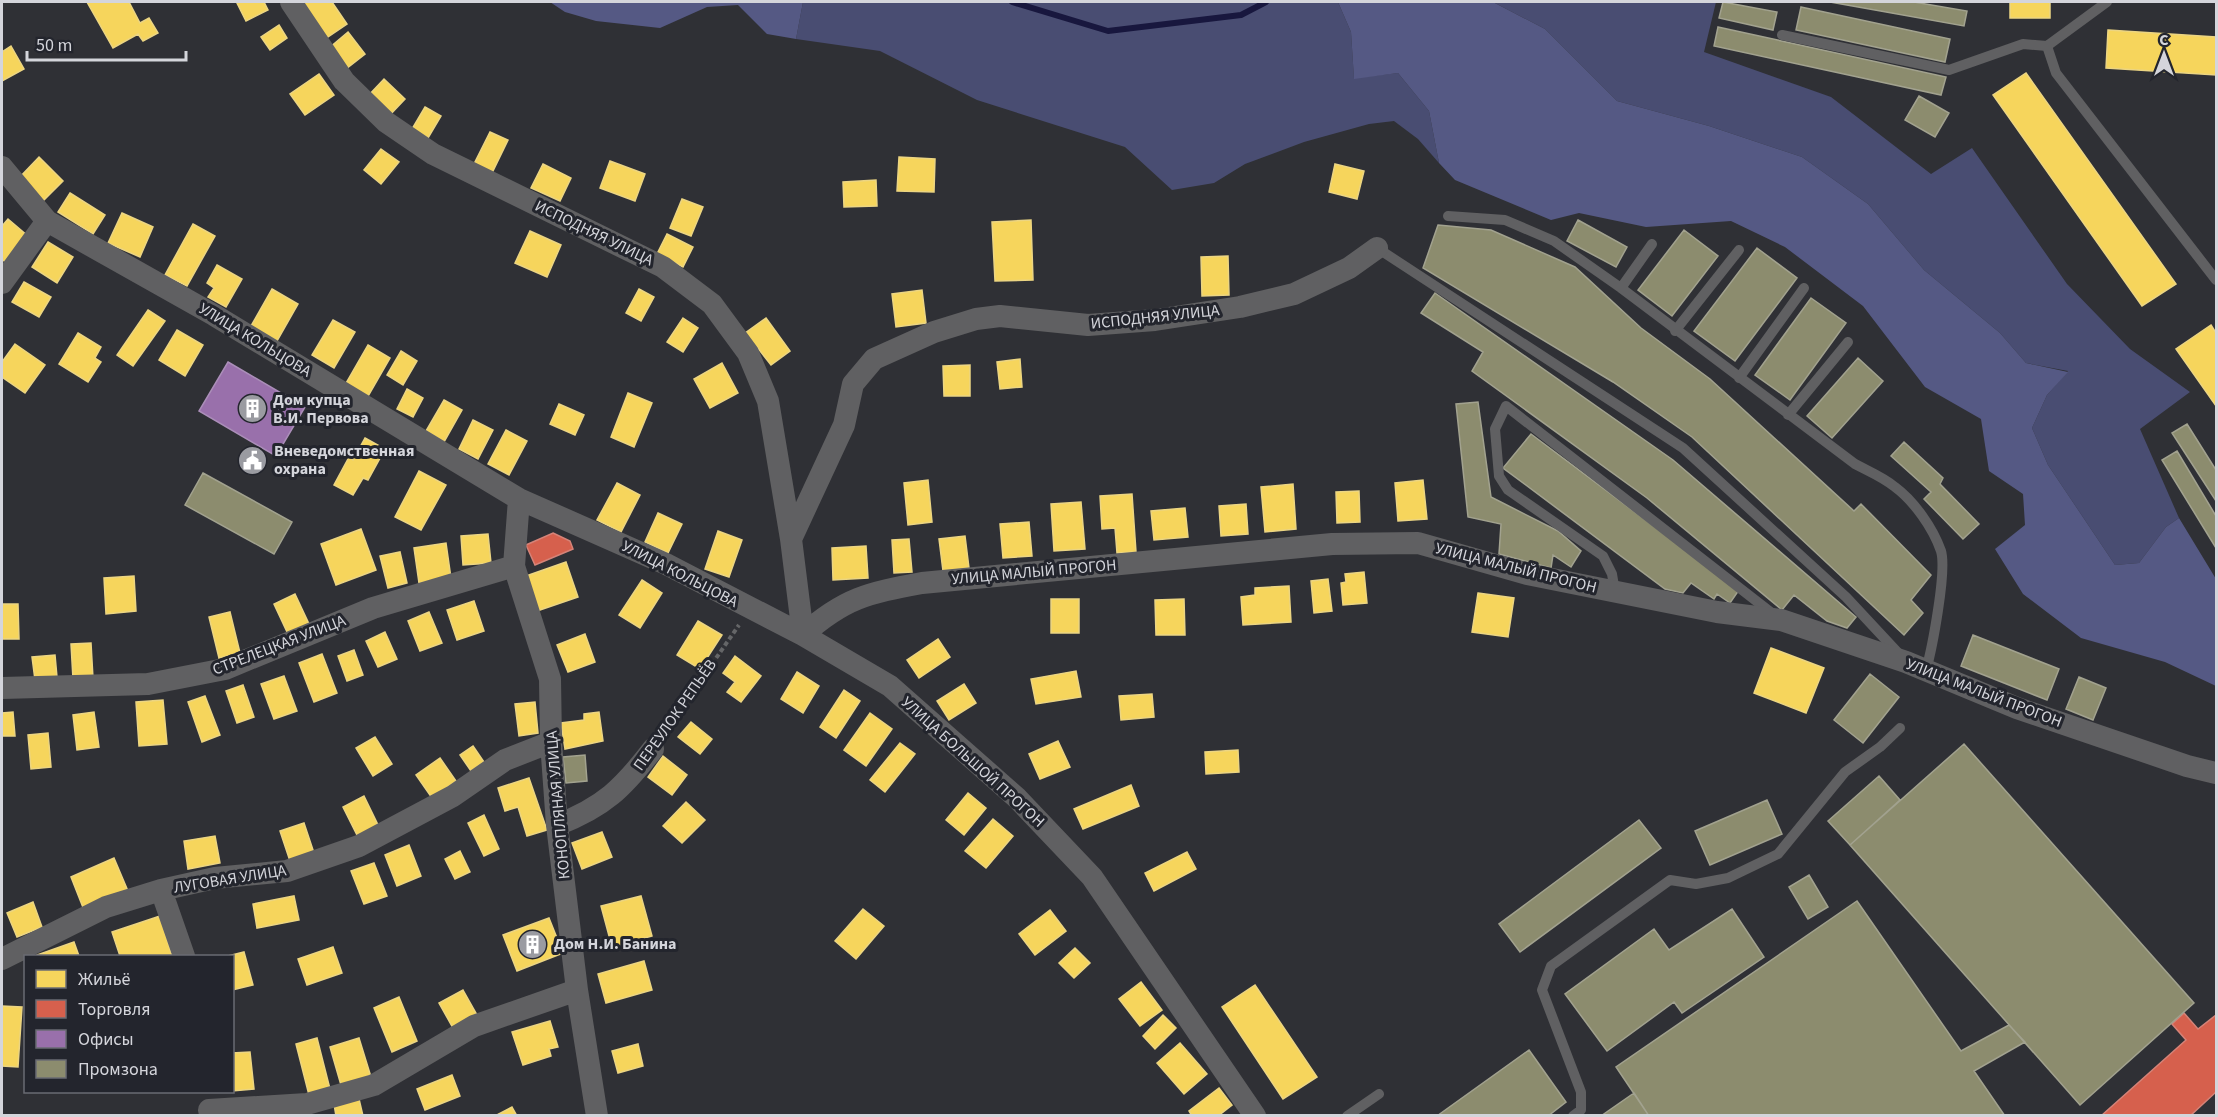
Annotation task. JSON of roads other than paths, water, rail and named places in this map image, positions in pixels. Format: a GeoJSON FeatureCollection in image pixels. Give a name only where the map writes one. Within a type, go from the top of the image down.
{"type":"FeatureCollection","features":[{"type":"Feature","properties":{"kind":"street","name":"ИСПОДНЯЯ УЛИЦА"},"geometry":{"type":"LineString","coordinates":[[291,2],[344,81],[386,122],[433,154],[663,267],[712,304],[748,353],[768,400],[791,538],[803,635]]}},
{"type":"Feature","properties":{"kind":"street","name":"УЛИЦА КОЛЬЦОВА"},"geometry":{"type":"LineString","coordinates":[[2,167],[47,221],[214,315],[519,499],[666,564],[748,608]]}},
{"type":"Feature","properties":{"kind":"street"},"geometry":{"type":"LineString","coordinates":[[2,283],[47,221]]}},
{"type":"Feature","properties":{"kind":"street","name":"ИСПОДНЯЯ УЛИЦА"},"geometry":{"type":"LineString","coordinates":[[791,538],[844,425],[853,384],[874,360],[904,345],[976,319],[1000,316],[1088,325],[1155,320],[1240,307],[1294,294],[1349,268],[1377,248]]}},
{"type":"Feature","properties":{"kind":"street","name":"КОНОПЛЯНАЯ УЛИЦА"},"geometry":{"type":"LineString","coordinates":[[519,499],[514,566],[550,679],[551,742],[557,825],[577,990],[597,1116]]}},
{"type":"Feature","properties":{"kind":"street","name":"УЛИЦА МАЛЫЙ ПРОГОН"},"geometry":{"type":"LineString","coordinates":[[803,635],[828,612],[867,593],[922,583],[1332,544],[1418,543],[1527,574],[1717,612],[1781,620],[1916,666],[2017,708],[2187,766],[2217,772]]}},
{"type":"Feature","properties":{"kind":"street","name":"СТРЕЛЕЦКАЯ УЛИЦА"},"geometry":{"type":"LineString","coordinates":[[2,688],[148,684],[225,669],[373,608],[514,566]]}},
{"type":"Feature","properties":{"kind":"street","name":"УЛИЦА БОЛЬШОЙ ПРОГОН"},"geometry":{"type":"LineString","coordinates":[[748,608],[803,635],[890,686],[1017,798],[1092,878],[1255,1116]]}},
{"type":"Feature","properties":{"kind":"street","name":"ЛУГОВАЯ УЛИЦА"},"geometry":{"type":"LineString","coordinates":[[2,959],[106,907],[161,890],[215,878],[287,872],[359,846],[453,796],[506,760],[551,742]]}},
{"type":"Feature","properties":{"kind":"street","name":"ПЕРЕУЛОК РЕПЬЁВ"},"geometry":{"type":"LineString","coordinates":[[557,825],[588,813],[621,788],[653,749]]}},
{"type":"Feature","properties":{"kind":"street"},"geometry":{"type":"LineString","coordinates":[[161,890],[183,955]]}},
{"type":"Feature","properties":{"kind":"street"},"geometry":{"type":"LineString","coordinates":[[209,1106],[307,1104],[374,1086],[474,1026],[577,990]]}},
{"type":"Feature","properties":{"kind":"lane"},"geometry":{"type":"LineString","coordinates":[[1782,35],[1949,70],[2023,44],[2047,46],[2107,2]]}},
{"type":"Feature","properties":{"kind":"lane"},"geometry":{"type":"LineString","coordinates":[[2047,46],[2056,73],[2217,280]]}},
{"type":"Feature","properties":{"kind":"lane"},"geometry":{"type":"LineString","coordinates":[[1377,248],[1683,448],[1862,612],[1916,666],[1931,654],[1940,594],[1941,552],[1923,518],[1895,487],[1855,464],[1675,331],[1621,288],[1554,241],[1505,220],[1448,216]]}},
{"type":"Feature","properties":{"kind":"lane"},"geometry":{"type":"LineString","coordinates":[[1621,288],[1652,244]]}},
{"type":"Feature","properties":{"kind":"lane"},"geometry":{"type":"LineString","coordinates":[[1675,331],[1739,250]]}},
{"type":"Feature","properties":{"kind":"lane"},"geometry":{"type":"LineString","coordinates":[[1739,378],[1804,288]]}},
{"type":"Feature","properties":{"kind":"lane"},"geometry":{"type":"LineString","coordinates":[[1788,415],[1848,342]]}},
{"type":"Feature","properties":{"kind":"lane"},"geometry":{"type":"LineString","coordinates":[[1615,592],[1612,574],[1603,556],[1508,490],[1499,476],[1495,429],[1506,406],[1781,620]]}},
{"type":"Feature","properties":{"kind":"lane"},"geometry":{"type":"LineString","coordinates":[[1573,1116],[1581,1110],[1581,1092],[1542,990],[1551,966],[1670,880],[1696,884],[1728,878],[1778,854],[1845,772],[1880,747],[1900,728]]}},
{"type":"Feature","properties":{"kind":"lane"},"geometry":{"type":"LineString","coordinates":[[1347,1116],[1378,1094]]}},
{"type":"Feature","properties":{"kind":"waterway"},"geometry":{"type":"LineString","coordinates":[[1012,2],[1108,31],[1241,15],[1266,2]]}},
{"type":"Feature","properties":{"kind":"place","name":"Дом купца В.И. Первова"},"geometry":{"type":"Point","coordinates":[252,409]}},
{"type":"Feature","properties":{"kind":"place","name":"Вневедомственная охрана"},"geometry":{"type":"Point","coordinates":[253,460]}},
{"type":"Feature","properties":{"kind":"place","name":"Дом Н.И. Банина"},"geometry":{"type":"Point","coordinates":[533,944]}}]}
